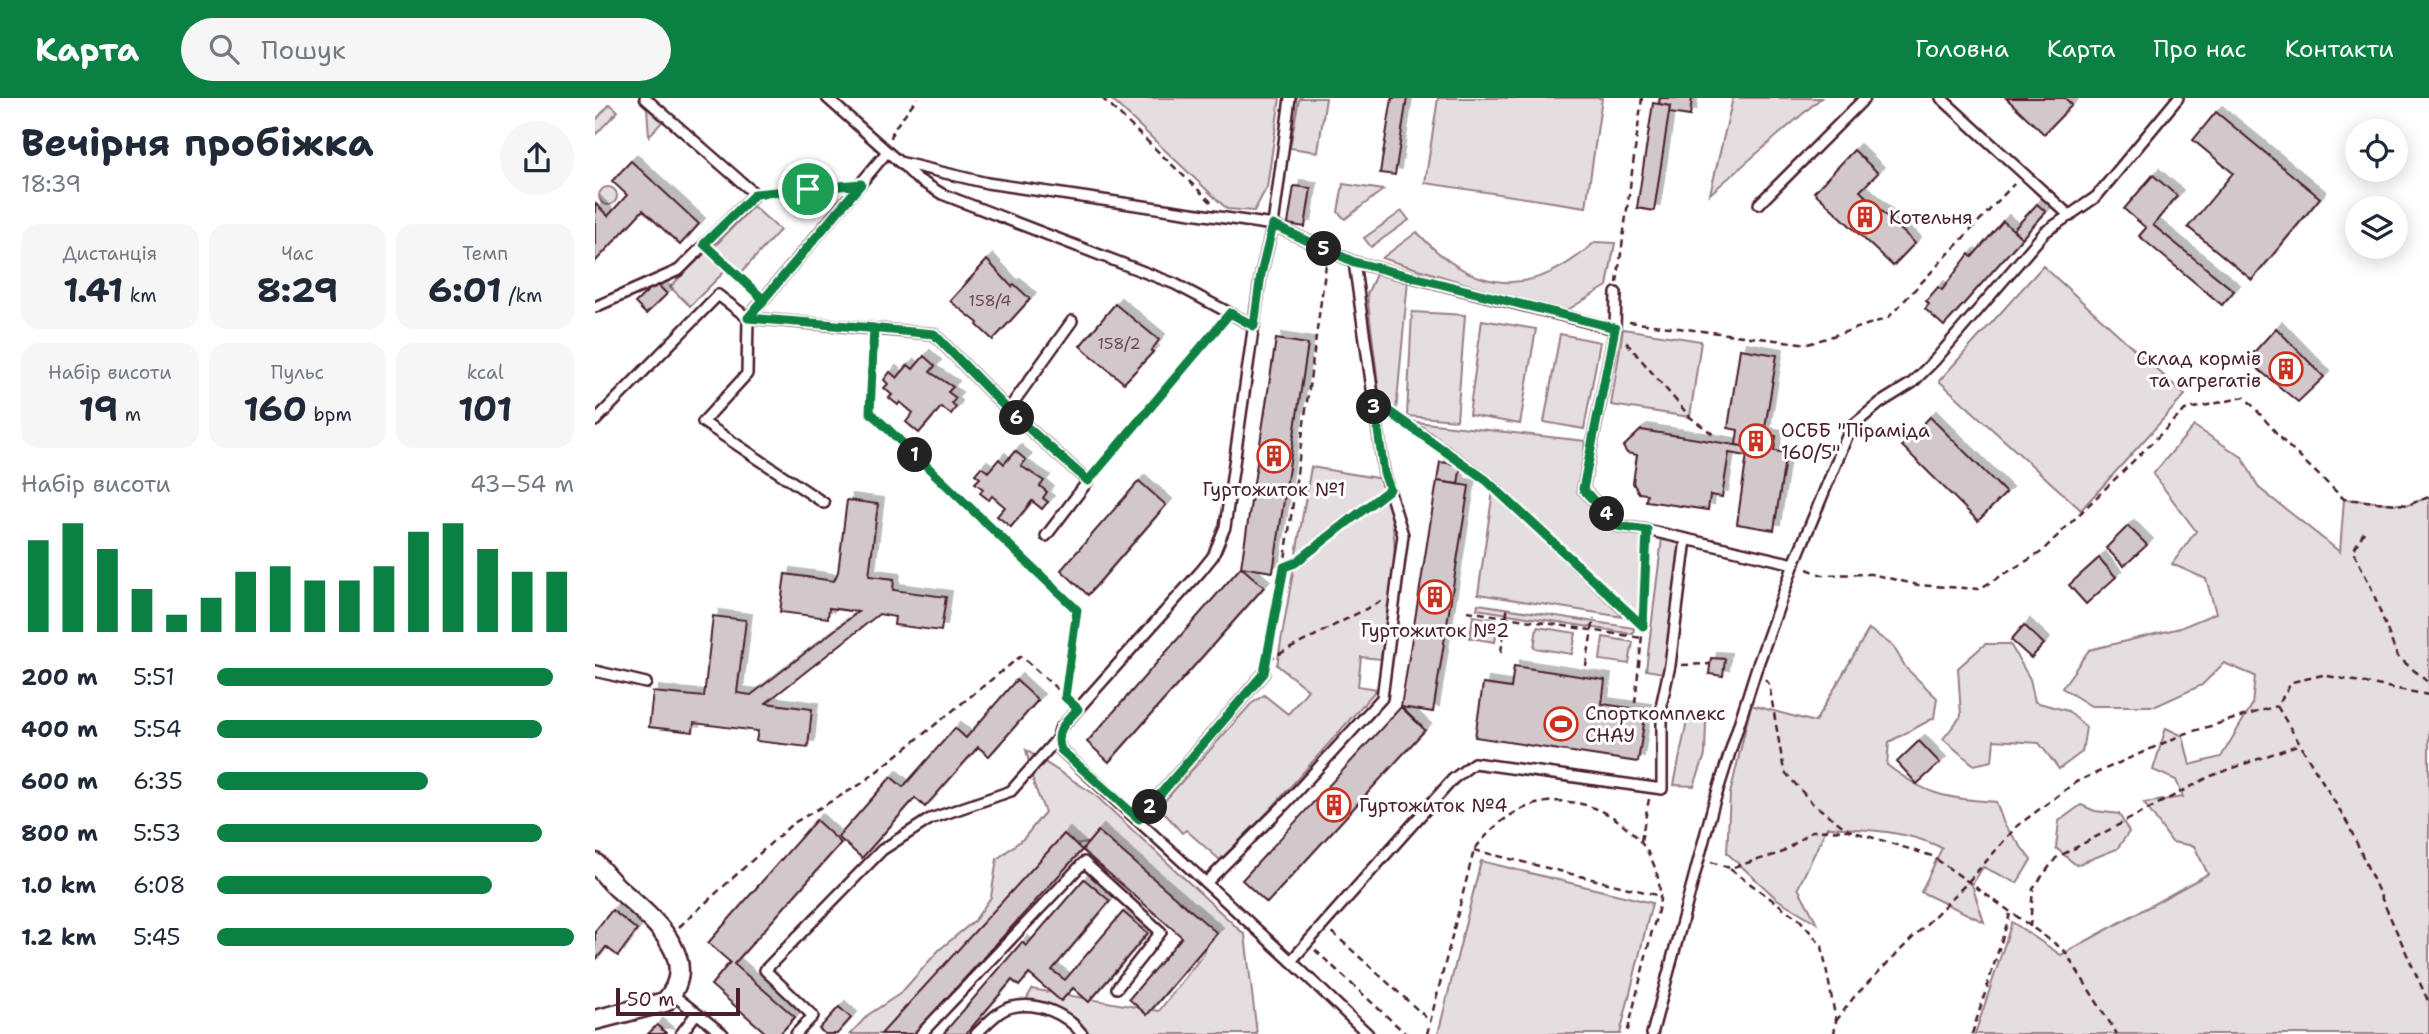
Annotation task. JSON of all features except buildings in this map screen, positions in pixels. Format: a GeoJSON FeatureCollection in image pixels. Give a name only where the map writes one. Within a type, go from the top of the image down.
{"type":"FeatureCollection","features":[{"type":"Feature","properties":{"kind":"street"},"geometry":{"type":"LineString","coordinates":[[595,863],[668,937],[677,953],[677,971],[672,994],[664,1002],[650,1008],[595,1020]]}},
{"type":"Feature","properties":{"kind":"lane"},"geometry":{"type":"LineString","coordinates":[[595,307],[680,270],[755,194],[645,98]]}},
{"type":"Feature","properties":{"kind":"lane"},"geometry":{"type":"LineString","coordinates":[[827,98],[916,178],[942,194],[1175,284],[1254,326]]}},
{"type":"Feature","properties":{"kind":"lane"},"geometry":{"type":"LineString","coordinates":[[796,1034],[813,1016],[765,970],[882,850],[930,819],[1011,791],[1057,739],[1060,729],[1213,556],[1225,527],[1261,274],[1273,225],[1290,98]]}},
{"type":"Feature","properties":{"kind":"lane"},"geometry":{"type":"LineString","coordinates":[[1759,204],[1865,98]]}},
{"type":"Feature","properties":{"kind":"lane"},"geometry":{"type":"LineString","coordinates":[[1941,98],[2070,216]]}},
{"type":"Feature","properties":{"kind":"lane"},"geometry":{"type":"LineString","coordinates":[[1652,1034],[1713,806],[1756,670],[1794,564],[1851,427],[1880,403],[1912,383],[2045,232],[2096,197],[2178,98]]}},
{"type":"Feature","properties":{"kind":"lane"},"geometry":{"type":"LineString","coordinates":[[824,503],[703,422],[747,374],[748,318],[887,152]]}},
{"type":"Feature","properties":{"kind":"lane"},"geometry":{"type":"LineString","coordinates":[[899,162],[987,183],[1273,225],[1354,262],[1615,324]]}},
{"type":"Feature","properties":{"kind":"lane"},"geometry":{"type":"LineString","coordinates":[[1206,883],[1288,801],[1383,698],[1403,535],[1384,473],[1354,262]]}},
{"type":"Feature","properties":{"kind":"lane"},"geometry":{"type":"LineString","coordinates":[[1616,293],[1615,324],[1583,489],[1617,526],[1647,530],[1794,564]]}},
{"type":"Feature","properties":{"kind":"lane"},"geometry":{"type":"LineString","coordinates":[[595,421],[718,295],[748,318],[934,334],[1008,410],[1088,481],[1046,536]]}},
{"type":"Feature","properties":{"kind":"lane"},"geometry":{"type":"LineString","coordinates":[[1008,410],[1072,320]]}},
{"type":"Feature","properties":{"kind":"lane"},"geometry":{"type":"LineString","coordinates":[[1291,961],[1453,779],[1474,763],[1662,789],[1661,702],[1670,665],[1686,539]]}},
{"type":"Feature","properties":{"kind":"lane"},"geometry":{"type":"LineString","coordinates":[[595,671],[646,684]]}},
{"type":"Feature","properties":{"kind":"lane"},"geometry":{"type":"LineString","coordinates":[[1139,819],[1264,673]]}},
{"type":"Feature","properties":{"kind":"lane"},"geometry":{"type":"LineString","coordinates":[[1057,739],[1061,750],[1139,819],[1368,1034]]}},
{"type":"Feature","properties":{"kind":"lane"},"geometry":{"type":"LineString","coordinates":[[921,1034],[1084,862],[1160,932],[1117,988]]}},
{"type":"Feature","properties":{"kind":"lane"},"geometry":{"type":"LineString","coordinates":[[672,994],[723,1034]]}},
{"type":"Feature","properties":{"kind":"lane"},"geometry":{"type":"LineString","coordinates":[[977,1034],[994,1017],[1012,1007],[1042,1006],[1074,1023],[1082,1034]]}},
{"type":"Feature","properties":{"kind":"lane"},"geometry":{"type":"LineString","coordinates":[[681,1034],[697,1014]]}},
{"type":"Feature","properties":{"kind":"path"},"geometry":{"type":"LineString","coordinates":[[887,152],[893,130],[917,98]]}},
{"type":"Feature","properties":{"kind":"path"},"geometry":{"type":"LineString","coordinates":[[1102,98],[1226,216]]}},
{"type":"Feature","properties":{"kind":"path"},"geometry":{"type":"LineString","coordinates":[[1616,293],[1642,98]]}},
{"type":"Feature","properties":{"kind":"path"},"geometry":{"type":"LineString","coordinates":[[1615,324],[1808,344],[1888,318],[2023,174]]}},
{"type":"Feature","properties":{"kind":"path"},"geometry":{"type":"LineString","coordinates":[[755,194],[861,184]]}},
{"type":"Feature","properties":{"kind":"path"},"geometry":{"type":"LineString","coordinates":[[704,244],[764,300]]}},
{"type":"Feature","properties":{"kind":"path"},"geometry":{"type":"LineString","coordinates":[[1264,673],[1284,567],[1328,251]]}},
{"type":"Feature","properties":{"kind":"path"},"geometry":{"type":"LineString","coordinates":[[1088,481],[1230,313]]}},
{"type":"Feature","properties":{"kind":"path"},"geometry":{"type":"LineString","coordinates":[[1615,324],[1690,417],[1714,435]]}},
{"type":"Feature","properties":{"kind":"path"},"geometry":{"type":"LineString","coordinates":[[874,328],[870,412],[1077,610],[1065,697]]}},
{"type":"Feature","properties":{"kind":"path"},"geometry":{"type":"LineString","coordinates":[[1794,564],[1822,575],[1871,574],[1918,584],[1979,589],[2040,553],[2185,410],[2245,397],[2287,445],[2344,499],[2408,505],[2429,497]]}},
{"type":"Feature","properties":{"kind":"path"},"geometry":{"type":"LineString","coordinates":[[1374,401],[1486,480],[1643,626]]}},
{"type":"Feature","properties":{"kind":"path"},"geometry":{"type":"LineString","coordinates":[[1284,567],[1295,563],[1390,489]]}},
{"type":"Feature","properties":{"kind":"path"},"geometry":{"type":"LineString","coordinates":[[1635,703],[1643,626],[1647,530]]}},
{"type":"Feature","properties":{"kind":"path"},"geometry":{"type":"LineString","coordinates":[[2364,532],[2353,551],[2371,587],[2386,632],[2397,656],[2429,683]]}},
{"type":"Feature","properties":{"kind":"path"},"geometry":{"type":"LineString","coordinates":[[1267,661],[1395,593]]}},
{"type":"Feature","properties":{"kind":"path"},"geometry":{"type":"LineString","coordinates":[[1501,652],[1508,605]]}},
{"type":"Feature","properties":{"kind":"path"},"geometry":{"type":"LineString","coordinates":[[1467,611],[1642,638]]}},
{"type":"Feature","properties":{"kind":"path"},"geometry":{"type":"LineString","coordinates":[[1586,666],[1594,618]]}},
{"type":"Feature","properties":{"kind":"path"},"geometry":{"type":"LineString","coordinates":[[668,937],[792,824],[861,784],[1021,656],[1078,709]]}},
{"type":"Feature","properties":{"kind":"path"},"geometry":{"type":"LineString","coordinates":[[1670,665],[1710,664]]}},
{"type":"Feature","properties":{"kind":"path"},"geometry":{"type":"LineString","coordinates":[[1756,670],[1769,684],[1784,771],[1812,803],[1848,830]]}},
{"type":"Feature","properties":{"kind":"path"},"geometry":{"type":"LineString","coordinates":[[1836,1021],[1854,996],[1967,883],[2017,826],[2076,782],[2184,734],[2277,706],[2292,682],[2323,675],[2429,695]]}},
{"type":"Feature","properties":{"kind":"path"},"geometry":{"type":"LineString","coordinates":[[2277,706],[2348,824],[2429,1003]]}},
{"type":"Feature","properties":{"kind":"path"},"geometry":{"type":"LineString","coordinates":[[2030,928],[2033,888],[2056,858],[2211,776],[2300,744]]}},
{"type":"Feature","properties":{"kind":"path"},"geometry":{"type":"LineString","coordinates":[[1641,841],[1652,787]]}},
{"type":"Feature","properties":{"kind":"path"},"geometry":{"type":"LineString","coordinates":[[1427,1034],[1474,850],[1491,828],[1519,810],[1552,802],[1586,804],[1616,818],[1641,841],[1657,870],[1661,896],[1627,1034]]}},
{"type":"Feature","properties":{"kind":"path"},"geometry":{"type":"LineString","coordinates":[[1730,868],[1781,853],[1812,831],[1848,830],[1932,856],[2064,950],[2116,1034]]}},
{"type":"Feature","properties":{"kind":"path"},"geometry":{"type":"LineString","coordinates":[[1474,850],[1661,896]]}},
{"type":"Feature","properties":{"kind":"path"},"geometry":{"type":"LineString","coordinates":[[1700,858],[1730,868],[1800,920],[1822,946],[1836,1021],[1834,1034]]}},
{"type":"Feature","properties":{"kind":"path"},"geometry":{"type":"LineString","coordinates":[[1972,1034],[2010,914]]}},
{"type":"Feature","properties":{"kind":"path"},"geometry":{"type":"LineString","coordinates":[[1324,925],[1430,1021]]}},
{"type":"Feature","properties":{"kind":"path"},"geometry":{"type":"LineString","coordinates":[[1308,943],[1406,1034]]}},
{"type":"Feature","properties":{"kind":"shaded area"},"geometry":{"type":"Polygon","coordinates":[[[1110,98],[1280,98],[1267,187],[1254,211],[1227,209],[1110,98]]]}},
{"type":"Feature","properties":{"kind":"shaded area"},"geometry":{"type":"Polygon","coordinates":[[[1299,98],[1326,98],[1318,152],[1290,148],[1299,98]]]}},
{"type":"Feature","properties":{"kind":"shaded area"},"geometry":{"type":"Polygon","coordinates":[[[1438,98],[1602,98],[1586,207],[1425,183],[1438,98]]]}},
{"type":"Feature","properties":{"kind":"shaded area"},"geometry":{"type":"Polygon","coordinates":[[[1733,98],[1821,98],[1710,194],[1733,98]]]}},
{"type":"Feature","properties":{"kind":"shaded area"},"geometry":{"type":"Polygon","coordinates":[[[610,104],[618,111],[595,135],[595,121],[610,104]]]}},
{"type":"Feature","properties":{"kind":"shaded area"},"geometry":{"type":"Polygon","coordinates":[[[647,108],[662,122],[649,136],[647,108]]]}},
{"type":"Feature","properties":{"kind":"shaded area"},"geometry":{"type":"Polygon","coordinates":[[[1343,184],[1383,190],[1345,219],[1338,212],[1343,184]]]}},
{"type":"Feature","properties":{"kind":"shaded area"},"geometry":{"type":"Polygon","coordinates":[[[608,187],[614,190],[617,196],[614,202],[608,205],[602,202],[599,196],[602,190],[608,187]]]}},
{"type":"Feature","properties":{"kind":"shaded area"},"geometry":{"type":"Polygon","coordinates":[[[753,206],[780,230],[740,274],[713,248],[753,206]]]}},
{"type":"Feature","properties":{"kind":"shaded area"},"geometry":{"type":"Polygon","coordinates":[[[1402,211],[1409,220],[1371,247],[1364,238],[1402,211]]]}},
{"type":"Feature","properties":{"kind":"shaded area"},"geometry":{"type":"Polygon","coordinates":[[[1417,232],[1438,253],[1460,268],[1482,278],[1504,282],[1526,280],[1549,273],[1572,261],[1595,242],[1615,243],[1607,286],[1569,309],[1558,312],[1382,258],[1417,232]]]}},
{"type":"Feature","properties":{"kind":"shaded area"},"geometry":{"type":"Polygon","coordinates":[[[707,251],[727,269],[690,306],[670,287],[707,251]]]}},
{"type":"Feature","properties":{"kind":"shaded area"},"geometry":{"type":"Polygon","coordinates":[[[2043,266],[2185,395],[2081,510],[1939,381],[2043,266]]]}},
{"type":"Feature","properties":{"kind":"shaded area"},"geometry":{"type":"Polygon","coordinates":[[[1377,272],[1408,280],[1396,412],[1380,400],[1367,294],[1377,272]]]}},
{"type":"Feature","properties":{"kind":"shaded area"},"geometry":{"type":"Polygon","coordinates":[[[1412,312],[1465,315],[1457,420],[1407,416],[1412,312]]]}},
{"type":"Feature","properties":{"kind":"shaded area"},"geometry":{"type":"Polygon","coordinates":[[[1482,320],[1536,329],[1520,424],[1469,415],[1482,320]]]}},
{"type":"Feature","properties":{"kind":"shaded area"},"geometry":{"type":"Polygon","coordinates":[[[1623,329],[1701,341],[1690,417],[1611,405],[1623,329]]]}},
{"type":"Feature","properties":{"kind":"shaded area"},"geometry":{"type":"Polygon","coordinates":[[[1560,334],[1600,342],[1584,429],[1544,422],[1560,334]]]}},
{"type":"Feature","properties":{"kind":"shaded area"},"geometry":{"type":"Polygon","coordinates":[[[1416,422],[1585,441],[1581,486],[1621,528],[1648,534],[1638,621],[1493,478],[1416,422]]]}},
{"type":"Feature","properties":{"kind":"shaded area"},"geometry":{"type":"Polygon","coordinates":[[[2194,426],[2242,457],[2259,488],[2340,552],[2344,499],[2408,505],[2429,497],[2429,1034],[1975,1034],[2012,922],[2061,955],[2208,874],[2194,846],[2172,842],[2144,803],[2183,797],[2176,780],[2153,770],[2166,728],[2183,736],[2190,765],[2221,757],[2252,705],[2255,676],[2224,663],[2202,685],[2156,706],[2091,706],[2062,688],[2089,650],[2180,628],[2216,613],[2206,579],[2172,564],[2196,531],[2153,474],[2194,426]]]}},
{"type":"Feature","properties":{"kind":"shaded area"},"geometry":{"type":"Polygon","coordinates":[[[1311,467],[1382,479],[1391,515],[1394,543],[1392,594],[1381,659],[1361,657],[1358,686],[1377,689],[1269,811],[1220,860],[1186,830],[1182,833],[1159,807],[1251,704],[1264,695],[1288,714],[1308,690],[1277,665],[1311,467]]]}},
{"type":"Feature","properties":{"kind":"shaded area"},"geometry":{"type":"Polygon","coordinates":[[[1493,491],[1623,617],[1478,594],[1493,491]]]}},
{"type":"Feature","properties":{"kind":"shaded area"},"geometry":{"type":"Polygon","coordinates":[[[1662,538],[1678,542],[1684,549],[1674,665],[1663,673],[1646,670],[1662,538]]]}},
{"type":"Feature","properties":{"kind":"shaded area"},"geometry":{"type":"Polygon","coordinates":[[[1478,604],[1634,628],[1633,634],[1477,609],[1478,604]]]}},
{"type":"Feature","properties":{"kind":"shaded area"},"geometry":{"type":"Polygon","coordinates":[[[1473,616],[1499,620],[1495,642],[1470,638],[1473,616]]]}},
{"type":"Feature","properties":{"kind":"shaded area"},"geometry":{"type":"Polygon","coordinates":[[[1537,627],[1576,633],[1572,654],[1534,648],[1537,627]]]}},
{"type":"Feature","properties":{"kind":"shaded area"},"geometry":{"type":"Polygon","coordinates":[[[1869,629],[1893,646],[1906,668],[1937,698],[1934,718],[1889,742],[1887,765],[1927,790],[1951,797],[1996,802],[2004,824],[2031,860],[2017,883],[1983,867],[1972,885],[1984,922],[1921,892],[1942,848],[1915,838],[1886,832],[1827,827],[1798,888],[1817,923],[1777,899],[1727,853],[1730,794],[1751,705],[1815,722],[1869,629]]]}},
{"type":"Feature","properties":{"kind":"shaded area"},"geometry":{"type":"Polygon","coordinates":[[[1603,637],[1633,642],[1629,664],[1600,660],[1603,637]]]}},
{"type":"Feature","properties":{"kind":"shaded area"},"geometry":{"type":"Polygon","coordinates":[[[1985,644],[2010,644],[2030,679],[2035,702],[2068,711],[2086,727],[2082,752],[2059,769],[2039,743],[1994,740],[1992,761],[1974,765],[1943,739],[1961,716],[1958,668],[1985,644]]]}},
{"type":"Feature","properties":{"kind":"shaded area"},"geometry":{"type":"Polygon","coordinates":[[[1687,720],[1706,722],[1705,755],[1694,786],[1674,785],[1687,720]]]}},
{"type":"Feature","properties":{"kind":"shaded area"},"geometry":{"type":"Polygon","coordinates":[[[1026,750],[1094,794],[1245,935],[1257,1034],[1090,1034],[1079,1021],[1025,1002],[1032,989],[1159,1011],[1205,952],[1192,912],[1105,840],[1057,848],[883,1034],[850,1034],[868,1015],[901,993],[939,950],[975,920],[991,897],[997,859],[1024,838],[1045,812],[1034,785],[1026,750]]]}},
{"type":"Feature","properties":{"kind":"shaded area"},"geometry":{"type":"Polygon","coordinates":[[[2081,805],[2095,811],[2119,814],[2129,832],[2117,849],[2076,865],[2056,848],[2059,821],[2081,805]]]}},
{"type":"Feature","properties":{"kind":"shaded area"},"geometry":{"type":"Polygon","coordinates":[[[1481,861],[1652,903],[1620,1034],[1438,1034],[1481,861]]]}},
{"type":"Feature","properties":{"kind":"place","name":"Котельня"},"geometry":{"type":"Point","coordinates":[1865,217]}},
{"type":"Feature","properties":{"kind":"place","name":"Склад кормів та агрегатів"},"geometry":{"type":"Point","coordinates":[2286,369]}},
{"type":"Feature","properties":{"kind":"place","name":"ОСББ \"Піраміда 160/5\""},"geometry":{"type":"Point","coordinates":[1756,441]}},
{"type":"Feature","properties":{"kind":"place","name":"Гуртожиток №1"},"geometry":{"type":"Point","coordinates":[1274,456]}},
{"type":"Feature","properties":{"kind":"place","name":"Гуртожиток №2"},"geometry":{"type":"Point","coordinates":[1435,597]}},
{"type":"Feature","properties":{"kind":"place","name":"Спорткомплекс СНАУ"},"geometry":{"type":"Point","coordinates":[1561,724]}},
{"type":"Feature","properties":{"kind":"place","name":"Гуртожиток №4"},"geometry":{"type":"Point","coordinates":[1334,805]}},
{"type":"Feature","properties":{"kind":"route"},"geometry":{"type":"LineString","coordinates":[[808,189],[755,194],[704,244],[764,300],[748,318],[811,323],[874,328],[934,334],[1008,410],[1088,481],[1230,313],[1254,326],[1261,274],[1273,225],[1354,262],[1615,328],[1583,489],[1617,526],[1647,530],[1643,626],[1486,480],[1374,401],[1384,473],[1390,489],[1295,563],[1284,567],[1264,673],[1139,819],[1061,750],[1057,739],[1060,729],[1078,709],[1065,697],[1077,610],[870,412],[874,328],[748,318],[831,222],[861,184],[808,189]]}}]}
